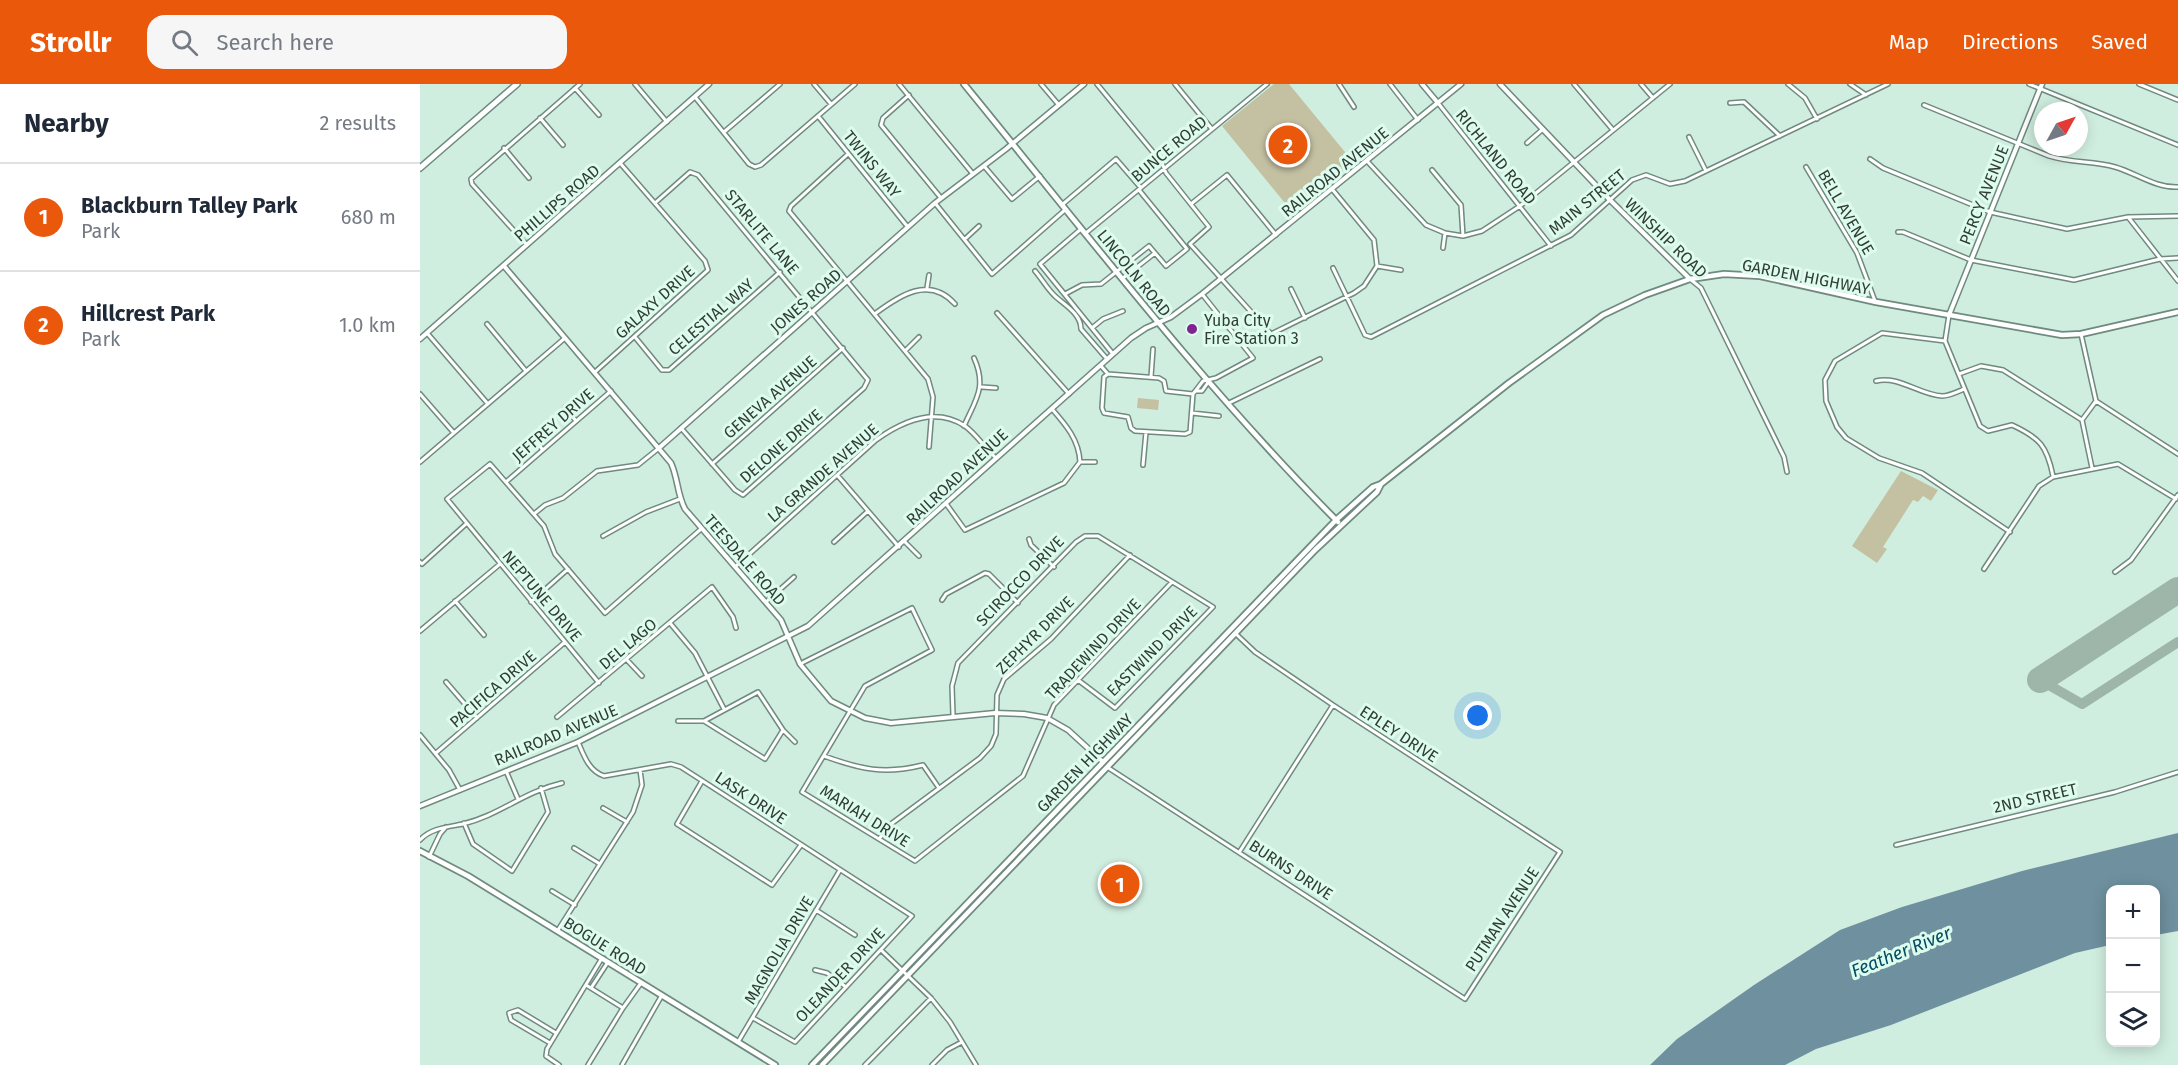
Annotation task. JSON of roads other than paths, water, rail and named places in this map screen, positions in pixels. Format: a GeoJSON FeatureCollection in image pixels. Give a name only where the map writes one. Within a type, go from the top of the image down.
{"type":"FeatureCollection","features":[{"type":"Feature","properties":{"kind":"highway"},"geometry":{"type":"LineString","coordinates":[[420,168],[518,84]]}},
{"type":"Feature","properties":{"kind":"main road","name":"LINCOLN ROAD"},"geometry":{"type":"LineString","coordinates":[[963,84],[1209,381],[1341,525]]}},
{"type":"Feature","properties":{"kind":"main road","name":"GARDEN HIGHWAY"},"geometry":{"type":"LineString","coordinates":[[812,1065],[1336,520],[1373,487],[1381,484],[1491,397],[1603,315],[1645,295],[1690,279],[1724,274],[1760,276],[1876,303],[2062,335],[2081,334],[2178,312]]}},
{"type":"Feature","properties":{"kind":"main road","name":"GARDEN HIGHWAY"},"geometry":{"type":"LineString","coordinates":[[822,1065],[1107,766],[1341,525],[1377,492],[1381,484]]}},
{"type":"Feature","properties":{"kind":"main road","name":"BOGUE ROAD"},"geometry":{"type":"LineString","coordinates":[[420,851],[468,876],[775,1065]]}},
{"type":"Feature","properties":{"kind":"street"},"geometry":{"type":"LineString","coordinates":[[527,245],[472,184],[475,174],[580,84]]}},
{"type":"Feature","properties":{"kind":"street"},"geometry":{"type":"LineString","coordinates":[[635,84],[667,122]]}},
{"type":"Feature","properties":{"kind":"street","name":"PHILLIPS ROAD"},"geometry":{"type":"LineString","coordinates":[[420,339],[710,84]]}},
{"type":"Feature","properties":{"kind":"street"},"geometry":{"type":"LineString","coordinates":[[724,132],[780,84]]}},
{"type":"Feature","properties":{"kind":"street"},"geometry":{"type":"LineString","coordinates":[[814,84],[831,104]]}},
{"type":"Feature","properties":{"kind":"street"},"geometry":{"type":"LineString","coordinates":[[695,97],[749,164],[755,167],[761,165],[855,84]]}},
{"type":"Feature","properties":{"kind":"street"},"geometry":{"type":"LineString","coordinates":[[899,84],[973,174]]}},
{"type":"Feature","properties":{"kind":"street"},"geometry":{"type":"LineString","coordinates":[[1041,84],[1058,105]]}},
{"type":"Feature","properties":{"kind":"street","name":"JONES ROAD"},"geometry":{"type":"LineString","coordinates":[[534,514],[545,505],[563,498],[597,471],[638,465],[907,226],[1084,84]]}},
{"type":"Feature","properties":{"kind":"street"},"geometry":{"type":"LineString","coordinates":[[1097,84],[1209,227],[1190,244],[1271,334],[1365,286],[1377,266],[1374,240],[1332,189]]}},
{"type":"Feature","properties":{"kind":"street"},"geometry":{"type":"LineString","coordinates":[[1175,84],[1212,128]]}},
{"type":"Feature","properties":{"kind":"street"},"geometry":{"type":"LineString","coordinates":[[1258,84],[1261,88]]}},
{"type":"Feature","properties":{"kind":"street","name":"BUNCE ROAD"},"geometry":{"type":"LineString","coordinates":[[1065,294],[1041,264],[1140,189],[1267,84]]}},
{"type":"Feature","properties":{"kind":"street"},"geometry":{"type":"LineString","coordinates":[[1339,84],[1354,107]]}},
{"type":"Feature","properties":{"kind":"street"},"geometry":{"type":"LineString","coordinates":[[1390,84],[1418,120]]}},
{"type":"Feature","properties":{"kind":"street","name":"RICHLAND ROAD"},"geometry":{"type":"LineString","coordinates":[[1422,84],[1551,246]]}},
{"type":"Feature","properties":{"kind":"street","name":"RAILROAD AVENUE"},"geometry":{"type":"LineString","coordinates":[[420,806],[578,742],[808,626],[947,505],[995,457],[1138,333],[1171,317],[1202,294],[1461,84]]}},
{"type":"Feature","properties":{"kind":"street","name":"WINSHIP ROAD"},"geometry":{"type":"LineString","coordinates":[[1500,84],[1610,200],[1701,288],[1784,457],[1787,472]]}},
{"type":"Feature","properties":{"kind":"street"},"geometry":{"type":"LineString","coordinates":[[1574,84],[1613,130]]}},
{"type":"Feature","properties":{"kind":"street"},"geometry":{"type":"LineString","coordinates":[[1641,84],[1653,98]]}},
{"type":"Feature","properties":{"kind":"street"},"geometry":{"type":"LineString","coordinates":[[1367,161],[1415,216],[1426,225],[1445,233],[1463,236],[1496,224],[1670,84]]}},
{"type":"Feature","properties":{"kind":"street"},"geometry":{"type":"LineString","coordinates":[[1788,84],[1805,98],[1817,119]]}},
{"type":"Feature","properties":{"kind":"street"},"geometry":{"type":"LineString","coordinates":[[1850,84],[1866,95]]}},
{"type":"Feature","properties":{"kind":"street","name":"MAIN STREET"},"geometry":{"type":"LineString","coordinates":[[1346,297],[1365,335],[1371,337],[1571,235],[1626,184],[1638,177],[1653,176],[1670,184],[1677,183],[1888,84]]}},
{"type":"Feature","properties":{"kind":"street"},"geometry":{"type":"LineString","coordinates":[[2029,84],[2041,86],[2178,145]]}},
{"type":"Feature","properties":{"kind":"street"},"geometry":{"type":"LineString","coordinates":[[2139,84],[2178,100]]}},
{"type":"Feature","properties":{"kind":"street","name":"PERCY AVENUE"},"geometry":{"type":"LineString","coordinates":[[1949,315],[2041,86]]}},
{"type":"Feature","properties":{"kind":"street"},"geometry":{"type":"LineString","coordinates":[[575,88],[599,115]]}},
{"type":"Feature","properties":{"kind":"street"},"geometry":{"type":"LineString","coordinates":[[909,95],[883,118],[881,125],[941,198]]}},
{"type":"Feature","properties":{"kind":"street"},"geometry":{"type":"LineString","coordinates":[[1730,103],[1744,102],[1780,136]]}},
{"type":"Feature","properties":{"kind":"street"},"geometry":{"type":"LineString","coordinates":[[1924,105],[2069,162],[2104,165],[2167,188],[2178,187]]}},
{"type":"Feature","properties":{"kind":"street","name":"TWINS WAY"},"geometry":{"type":"LineString","coordinates":[[818,116],[907,226]]}},
{"type":"Feature","properties":{"kind":"street"},"geometry":{"type":"LineString","coordinates":[[540,118],[563,146]]}},
{"type":"Feature","properties":{"kind":"street"},"geometry":{"type":"LineString","coordinates":[[1527,143],[1543,129]]}},
{"type":"Feature","properties":{"kind":"street"},"geometry":{"type":"LineString","coordinates":[[1689,137],[1706,171]]}},
{"type":"Feature","properties":{"kind":"street"},"geometry":{"type":"LineString","coordinates":[[504,148],[529,178]]}},
{"type":"Feature","properties":{"kind":"street"},"geometry":{"type":"LineString","coordinates":[[848,154],[790,206],[789,211],[876,313],[931,385],[929,447]]}},
{"type":"Feature","properties":{"kind":"street"},"geometry":{"type":"LineString","coordinates":[[934,203],[992,274],[1116,159],[1187,249],[1166,266],[1149,246],[1101,284],[1082,285],[1065,294],[1113,354]]}},
{"type":"Feature","properties":{"kind":"street"},"geometry":{"type":"LineString","coordinates":[[1870,159],[1881,167],[1990,212],[2067,229],[2128,217],[2178,216]]}},
{"type":"Feature","properties":{"kind":"street","name":"GALAXY DRIVE"},"geometry":{"type":"LineString","coordinates":[[595,372],[708,270],[705,261],[620,163]]}},
{"type":"Feature","properties":{"kind":"street"},"geometry":{"type":"LineString","coordinates":[[984,165],[1012,199],[1040,176]]}},
{"type":"Feature","properties":{"kind":"street","name":"BELL AVENUE"},"geometry":{"type":"LineString","coordinates":[[1806,167],[1857,252],[1876,303]]}},
{"type":"Feature","properties":{"kind":"street"},"geometry":{"type":"LineString","coordinates":[[1432,170],[1461,205],[1463,236]]}},
{"type":"Feature","properties":{"kind":"street","name":"STARLITE LANE"},"geometry":{"type":"LineString","coordinates":[[655,203],[690,172],[698,175],[865,375]]}},
{"type":"Feature","properties":{"kind":"street"},"geometry":{"type":"LineString","coordinates":[[1191,204],[1227,174],[1276,235]]}},
{"type":"Feature","properties":{"kind":"street"},"geometry":{"type":"LineString","coordinates":[[2128,217],[2178,282]]}},
{"type":"Feature","properties":{"kind":"street"},"geometry":{"type":"LineString","coordinates":[[964,239],[979,226]]}},
{"type":"Feature","properties":{"kind":"street"},"geometry":{"type":"LineString","coordinates":[[1898,232],[1971,260],[2074,280],[2160,259],[2178,258]]}},
{"type":"Feature","properties":{"kind":"street"},"geometry":{"type":"LineString","coordinates":[[1443,248],[1445,233]]}},
{"type":"Feature","properties":{"kind":"street"},"geometry":{"type":"LineString","coordinates":[[1123,278],[1155,253]]}},
{"type":"Feature","properties":{"kind":"street","name":"TEESDALE ROAD"},"geometry":{"type":"LineString","coordinates":[[504,266],[659,448],[678,477],[680,499],[701,529],[781,620],[800,664],[831,701],[865,718],[891,723],[952,715],[995,713],[1047,718],[1068,730],[1103,762]]}},
{"type":"Feature","properties":{"kind":"street"},"geometry":{"type":"LineString","coordinates":[[1377,266],[1401,270]]}},
{"type":"Feature","properties":{"kind":"street"},"geometry":{"type":"LineString","coordinates":[[1333,268],[1346,297]]}},
{"type":"Feature","properties":{"kind":"street"},"geometry":{"type":"LineString","coordinates":[[1035,271],[1081,323],[1081,329],[1107,359]]}},
{"type":"Feature","properties":{"kind":"street","name":"CELESTIAL WAY"},"geometry":{"type":"LineString","coordinates":[[634,337],[662,370],[669,370],[780,272]]}},
{"type":"Feature","properties":{"kind":"street"},"geometry":{"type":"LineString","coordinates":[[927,289],[929,275]]}},
{"type":"Feature","properties":{"kind":"street"},"geometry":{"type":"LineString","coordinates":[[876,313],[899,295],[927,289],[950,299],[955,304]]}},
{"type":"Feature","properties":{"kind":"street"},"geometry":{"type":"LineString","coordinates":[[1291,289],[1305,318]]}},
{"type":"Feature","properties":{"kind":"street"},"geometry":{"type":"LineString","coordinates":[[1099,367],[1106,375],[1162,379],[1166,391],[1194,393],[1202,391],[1209,381],[1253,358],[1202,294]]}},
{"type":"Feature","properties":{"kind":"street"},"geometry":{"type":"LineString","coordinates":[[1092,328],[1103,319],[1123,311]]}},
{"type":"Feature","properties":{"kind":"street"},"geometry":{"type":"LineString","coordinates":[[997,313],[1068,394]]}},
{"type":"Feature","properties":{"kind":"street"},"geometry":{"type":"LineString","coordinates":[[1949,315],[1945,341],[1981,428],[1988,431],[2012,425],[2040,442],[2048,453],[2053,477]]}},
{"type":"Feature","properties":{"kind":"street"},"geometry":{"type":"LineString","coordinates":[[487,324],[526,371]]}},
{"type":"Feature","properties":{"kind":"street"},"geometry":{"type":"LineString","coordinates":[[1945,341],[1886,332],[1878,336],[1840,356],[1828,372],[1825,387],[1826,401],[1838,427],[1846,438],[1879,458],[1922,473],[2010,532]]}},
{"type":"Feature","properties":{"kind":"street"},"geometry":{"type":"LineString","coordinates":[[427,333],[488,404]]}},
{"type":"Feature","properties":{"kind":"street"},"geometry":{"type":"LineString","coordinates":[[2081,334],[2096,401],[2178,454]]}},
{"type":"Feature","properties":{"kind":"street"},"geometry":{"type":"LineString","coordinates":[[906,350],[919,337]]}},
{"type":"Feature","properties":{"kind":"street"},"geometry":{"type":"LineString","coordinates":[[420,462],[565,338]]}},
{"type":"Feature","properties":{"kind":"street","name":"GENEVA AVENUE"},"geometry":{"type":"LineString","coordinates":[[712,464],[843,348]]}},
{"type":"Feature","properties":{"kind":"street"},"geometry":{"type":"LineString","coordinates":[[1151,377],[1153,349]]}},
{"type":"Feature","properties":{"kind":"street"},"geometry":{"type":"LineString","coordinates":[[964,426],[982,387],[980,370],[974,358]]}},
{"type":"Feature","properties":{"kind":"street"},"geometry":{"type":"LineString","coordinates":[[1229,403],[1320,359]]}},
{"type":"Feature","properties":{"kind":"street"},"geometry":{"type":"LineString","coordinates":[[1959,374],[1982,366],[2003,370],[2082,420],[2092,468]]}},
{"type":"Feature","properties":{"kind":"street","name":"DELONE DRIVE"},"geometry":{"type":"LineString","coordinates":[[681,428],[735,490],[745,494],[864,388],[867,382],[865,375]]}},
{"type":"Feature","properties":{"kind":"street"},"geometry":{"type":"LineString","coordinates":[[1106,375],[1102,412],[1128,417],[1133,430],[1146,432],[1188,434],[1191,429],[1194,393],[1203,381],[1209,381]]}},
{"type":"Feature","properties":{"kind":"street"},"geometry":{"type":"LineString","coordinates":[[1876,381],[1887,379],[1938,396],[1965,389]]}},
{"type":"Feature","properties":{"kind":"street"},"geometry":{"type":"LineString","coordinates":[[982,387],[996,388]]}},
{"type":"Feature","properties":{"kind":"street","name":"JEFFREY DRIVE"},"geometry":{"type":"LineString","coordinates":[[466,524],[447,499],[490,464],[506,482],[611,391]]}},
{"type":"Feature","properties":{"kind":"street"},"geometry":{"type":"LineString","coordinates":[[420,394],[454,433]]}},
{"type":"Feature","properties":{"kind":"street"},"geometry":{"type":"LineString","coordinates":[[2082,420],[2096,401]]}},
{"type":"Feature","properties":{"kind":"street"},"geometry":{"type":"LineString","coordinates":[[565,407],[576,421]]}},
{"type":"Feature","properties":{"kind":"street"},"geometry":{"type":"LineString","coordinates":[[947,505],[965,530],[1064,483],[1080,462],[1079,449],[1069,429],[1052,409]]}},
{"type":"Feature","properties":{"kind":"street"},"geometry":{"type":"LineString","coordinates":[[1192,413],[1220,416]]}},
{"type":"Feature","properties":{"kind":"street","name":"LA GRANDE AVENUE"},"geometry":{"type":"LineString","coordinates":[[735,567],[876,440],[896,426],[914,418],[931,417],[964,426],[995,457]]}},
{"type":"Feature","properties":{"kind":"street"},"geometry":{"type":"LineString","coordinates":[[1143,465],[1146,432]]}},
{"type":"Feature","properties":{"kind":"street"},"geometry":{"type":"LineString","coordinates":[[532,437],[543,450]]}},
{"type":"Feature","properties":{"kind":"street"},"geometry":{"type":"LineString","coordinates":[[1080,462],[1095,462]]}},
{"type":"Feature","properties":{"kind":"street"},"geometry":{"type":"LineString","coordinates":[[1984,569],[2039,486],[2053,477],[2114,464],[2124,465],[2177,497],[2131,560],[2115,572]]}},
{"type":"Feature","properties":{"kind":"street"},"geometry":{"type":"LineString","coordinates":[[838,476],[898,547]]}},
{"type":"Feature","properties":{"kind":"street"},"geometry":{"type":"LineString","coordinates":[[506,482],[544,526],[555,554],[605,613],[701,529]]}},
{"type":"Feature","properties":{"kind":"street"},"geometry":{"type":"LineString","coordinates":[[603,536],[646,512],[680,499]]}},
{"type":"Feature","properties":{"kind":"street"},"geometry":{"type":"LineString","coordinates":[[834,542],[868,511]]}},
{"type":"Feature","properties":{"kind":"street"},"geometry":{"type":"LineString","coordinates":[[420,562],[422,564],[466,524]]}},
{"type":"Feature","properties":{"kind":"street","name":"NEPTUNE DRIVE"},"geometry":{"type":"LineString","coordinates":[[466,524],[599,683]]}},
{"type":"Feature","properties":{"kind":"street","name":"SCIROCCO DRIVE"},"geometry":{"type":"LineString","coordinates":[[952,715],[952,686],[958,663],[1084,536],[1098,536],[1213,607]]}},
{"type":"Feature","properties":{"kind":"street"},"geometry":{"type":"LineString","coordinates":[[1029,539],[1031,545],[1054,567]]}},
{"type":"Feature","properties":{"kind":"street"},"geometry":{"type":"LineString","coordinates":[[904,541],[919,556]]}},
{"type":"Feature","properties":{"kind":"street","name":"ZEPHYR DRIVE"},"geometry":{"type":"LineString","coordinates":[[879,839],[891,824],[991,746],[996,734],[997,695],[1004,679],[1051,639],[1130,555]]}},
{"type":"Feature","properties":{"kind":"street"},"geometry":{"type":"LineString","coordinates":[[420,631],[500,564]]}},
{"type":"Feature","properties":{"kind":"street"},"geometry":{"type":"LineString","coordinates":[[531,602],[568,569]]}},
{"type":"Feature","properties":{"kind":"street"},"geometry":{"type":"LineString","coordinates":[[942,600],[946,594],[985,573],[989,574],[1018,603]]}},
{"type":"Feature","properties":{"kind":"street"},"geometry":{"type":"LineString","coordinates":[[766,602],[794,577]]}},
{"type":"Feature","properties":{"kind":"street","name":"TRADEWIND DRIVE"},"geometry":{"type":"LineString","coordinates":[[915,861],[1023,776],[1054,705],[1172,582]]}},
{"type":"Feature","properties":{"kind":"street","name":"DEL LAGO"},"geometry":{"type":"LineString","coordinates":[[557,717],[712,587],[733,617],[736,628]]}},
{"type":"Feature","properties":{"kind":"street"},"geometry":{"type":"LineString","coordinates":[[455,601],[484,635]]}},
{"type":"Feature","properties":{"kind":"street","name":"EASTWIND DRIVE"},"geometry":{"type":"LineString","coordinates":[[1078,680],[1115,708],[1213,607]]}},
{"type":"Feature","properties":{"kind":"street"},"geometry":{"type":"LineString","coordinates":[[800,664],[912,608],[932,650],[865,686],[824,756],[868,770],[906,769],[923,765],[939,788]]}},
{"type":"Feature","properties":{"kind":"street"},"geometry":{"type":"LineString","coordinates":[[670,623],[695,653],[724,709]]}},
{"type":"Feature","properties":{"kind":"street","name":"EPLEY DRIVE"},"geometry":{"type":"LineString","coordinates":[[1231,628],[1255,652],[1560,852]]}},
{"type":"Feature","properties":{"kind":"street","name":"PACIFICA DRIVE"},"geometry":{"type":"LineString","coordinates":[[436,753],[565,642]]}},
{"type":"Feature","properties":{"kind":"street"},"geometry":{"type":"LineString","coordinates":[[627,660],[642,676]]}},
{"type":"Feature","properties":{"kind":"street"},"geometry":{"type":"LineString","coordinates":[[446,682],[477,718]]}},
{"type":"Feature","properties":{"kind":"street"},"geometry":{"type":"LineString","coordinates":[[678,721],[704,721],[758,692],[783,730],[795,742]]}},
{"type":"Feature","properties":{"kind":"street"},"geometry":{"type":"LineString","coordinates":[[1240,851],[1333,705]]}},
{"type":"Feature","properties":{"kind":"street"},"geometry":{"type":"LineString","coordinates":[[704,721],[765,759],[783,730]]}},
{"type":"Feature","properties":{"kind":"street"},"geometry":{"type":"LineString","coordinates":[[420,735],[436,753],[460,790]]}},
{"type":"Feature","properties":{"kind":"street","name":"LASK DRIVE"},"geometry":{"type":"LineString","coordinates":[[578,742],[590,766],[597,774],[604,776],[671,764],[681,767],[912,916]]}},
{"type":"Feature","properties":{"kind":"street","name":"MARIAH DRIVE"},"geometry":{"type":"LineString","coordinates":[[824,756],[802,792],[915,861]]}},
{"type":"Feature","properties":{"kind":"street","name":"BURNS DRIVE"},"geometry":{"type":"LineString","coordinates":[[1103,762],[1465,999]]}},
{"type":"Feature","properties":{"kind":"street"},"geometry":{"type":"LineString","coordinates":[[506,770],[518,799]]}},
{"type":"Feature","properties":{"kind":"street"},"geometry":{"type":"LineString","coordinates":[[558,931],[639,800],[640,770]]}},
{"type":"Feature","properties":{"kind":"street","name":"2ND STREET"},"geometry":{"type":"LineString","coordinates":[[1896,845],[2115,792],[2178,772]]}},
{"type":"Feature","properties":{"kind":"street"},"geometry":{"type":"LineString","coordinates":[[702,781],[677,824],[772,885],[801,844]]}},
{"type":"Feature","properties":{"kind":"street"},"geometry":{"type":"LineString","coordinates":[[420,840],[425,835],[446,827],[492,815],[541,788],[561,783]]}},
{"type":"Feature","properties":{"kind":"street"},"geometry":{"type":"LineString","coordinates":[[464,823],[473,844],[512,871],[548,812],[541,788]]}},
{"type":"Feature","properties":{"kind":"street"},"geometry":{"type":"LineString","coordinates":[[603,808],[627,822]]}},
{"type":"Feature","properties":{"kind":"street"},"geometry":{"type":"LineString","coordinates":[[429,857],[446,827]]}},
{"type":"Feature","properties":{"kind":"street"},"geometry":{"type":"LineString","coordinates":[[574,848],[600,864]]}},
{"type":"Feature","properties":{"kind":"street","name":"PUTMAN AVENUE"},"geometry":{"type":"LineString","coordinates":[[1465,999],[1560,852]]}},
{"type":"Feature","properties":{"kind":"street","name":"MAGNOLIA DRIVE"},"geometry":{"type":"LineString","coordinates":[[738,1042],[840,870]]}},
{"type":"Feature","properties":{"kind":"street"},"geometry":{"type":"LineString","coordinates":[[552,891],[575,905]]}},
{"type":"Feature","properties":{"kind":"street"},"geometry":{"type":"LineString","coordinates":[[816,910],[855,935]]}},
{"type":"Feature","properties":{"kind":"street","name":"OLEANDER DRIVE"},"geometry":{"type":"LineString","coordinates":[[753,1018],[795,1041],[912,916]]}},
{"type":"Feature","properties":{"kind":"street"},"geometry":{"type":"LineString","coordinates":[[881,950],[931,998],[950,1022],[976,1065]]}},
{"type":"Feature","properties":{"kind":"street"},"geometry":{"type":"LineString","coordinates":[[559,1065],[546,1056],[550,1043],[602,958]]}},
{"type":"Feature","properties":{"kind":"street"},"geometry":{"type":"LineString","coordinates":[[591,988],[608,962]]}},
{"type":"Feature","properties":{"kind":"street"},"geometry":{"type":"LineString","coordinates":[[815,970],[827,973],[846,987]]}},
{"type":"Feature","properties":{"kind":"street"},"geometry":{"type":"LineString","coordinates":[[588,1065],[641,983]]}},
{"type":"Feature","properties":{"kind":"street"},"geometry":{"type":"LineString","coordinates":[[586,985],[623,1008]]}},
{"type":"Feature","properties":{"kind":"street"},"geometry":{"type":"LineString","coordinates":[[622,1065],[662,996]]}},
{"type":"Feature","properties":{"kind":"street"},"geometry":{"type":"LineString","coordinates":[[865,1065],[931,998]]}},
{"type":"Feature","properties":{"kind":"street"},"geometry":{"type":"LineString","coordinates":[[550,1043],[512,1020],[510,1013],[518,1010],[556,1033]]}},
{"type":"Feature","properties":{"kind":"street"},"geometry":{"type":"LineString","coordinates":[[932,1065],[947,1050],[962,1042]]}},
{"type":"Feature","properties":{"kind":"water","name":"Feather River"},"geometry":{"type":"Polygon","coordinates":[[[2178,833],[2178,931],[2160,934],[2160,885],[2106,885],[2106,946],[2075,953],[1891,1025],[1816,1049],[1785,1065],[1650,1065],[1677,1039],[1754,985],[1840,930],[1902,907],[2022,871],[2178,833]]]}},
{"type":"Feature","properties":{"kind":"place","name":"Hillcrest Park"},"geometry":{"type":"Point","coordinates":[1288,145]}},
{"type":"Feature","properties":{"kind":"place","name":"Yuba City Fire Station 3"},"geometry":{"type":"Point","coordinates":[1192,329]}},
{"type":"Feature","properties":{"kind":"place","name":"Blackburn Talley Park"},"geometry":{"type":"Point","coordinates":[1120,884]}}]}
